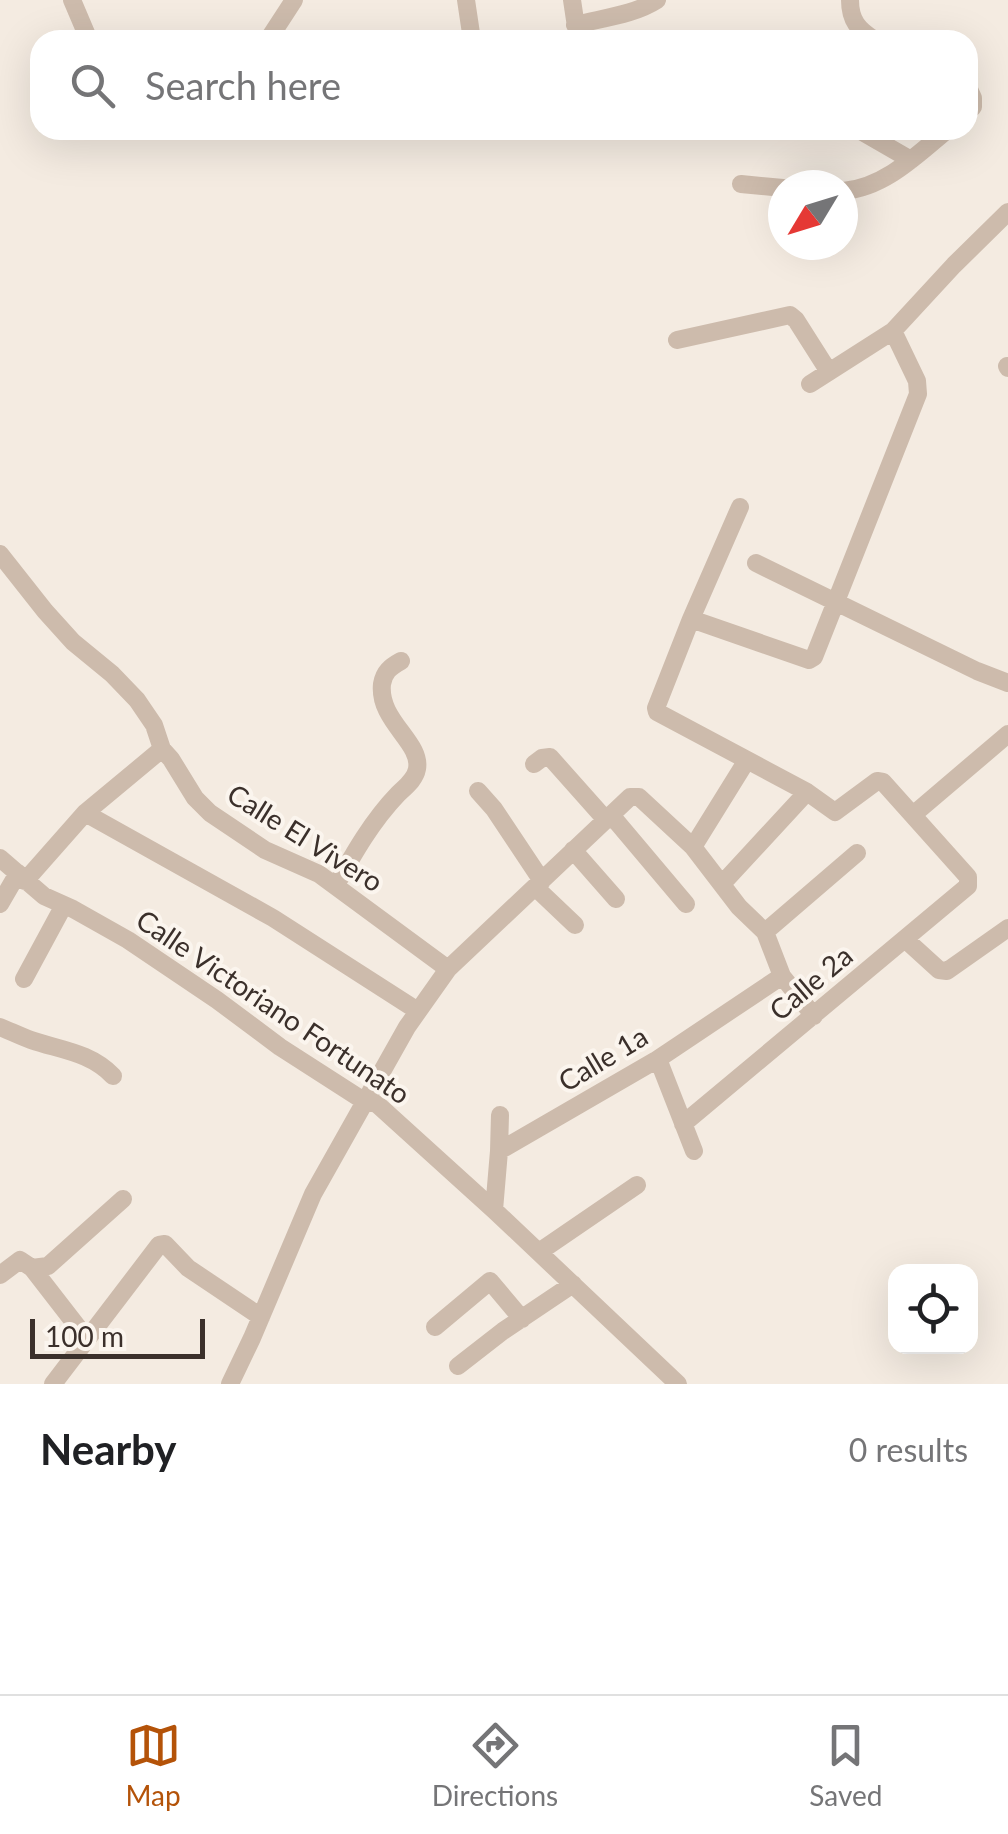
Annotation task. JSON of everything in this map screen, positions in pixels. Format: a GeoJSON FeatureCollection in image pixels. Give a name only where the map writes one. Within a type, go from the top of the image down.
{"type":"FeatureCollection","features":[{"type":"Feature","properties":{"kind":"street"},"geometry":{"type":"LineString","coordinates":[[72,0],[84,30]]}},
{"type":"Feature","properties":{"kind":"street"},"geometry":{"type":"LineString","coordinates":[[274,30],[294,0]]}},
{"type":"Feature","properties":{"kind":"street"},"geometry":{"type":"LineString","coordinates":[[466,0],[470,30]]}},
{"type":"Feature","properties":{"kind":"street"},"geometry":{"type":"LineString","coordinates":[[572,0],[576,30]]}},
{"type":"Feature","properties":{"kind":"street"},"geometry":{"type":"LineString","coordinates":[[581,30],[656,0]]}},
{"type":"Feature","properties":{"kind":"street"},"geometry":{"type":"LineString","coordinates":[[850,0],[853,20],[859,30]]}},
{"type":"Feature","properties":{"kind":"street"},"geometry":{"type":"LineString","coordinates":[[876,140],[911,160]]}},
{"type":"Feature","properties":{"kind":"street"},"geometry":{"type":"LineString","coordinates":[[858,188],[870,186],[934,140]]}},
{"type":"Feature","properties":{"kind":"street"},"geometry":{"type":"LineString","coordinates":[[741,184],[768,187]]}},
{"type":"Feature","properties":{"kind":"street"},"geometry":{"type":"LineString","coordinates":[[810,384],[893,331],[1008,212]]}},
{"type":"Feature","properties":{"kind":"street"},"geometry":{"type":"LineString","coordinates":[[677,340],[790,315],[829,372]]}},
{"type":"Feature","properties":{"kind":"street"},"geometry":{"type":"LineString","coordinates":[[691,619],[809,660],[814,657],[918,394],[917,381],[893,331]]}},
{"type":"Feature","properties":{"kind":"street"},"geometry":{"type":"LineString","coordinates":[[740,508],[691,619],[657,712],[807,792],[835,812],[880,780],[914,814],[1008,734]]}},
{"type":"Feature","properties":{"kind":"street","name":"Calle El Vivero"},"geometry":{"type":"LineString","coordinates":[[0,554],[73,642],[136,700],[154,725],[162,749],[210,813],[265,850],[336,885],[448,968]]}},
{"type":"Feature","properties":{"kind":"street"},"geometry":{"type":"LineString","coordinates":[[756,563],[1008,683]]}},
{"type":"Feature","properties":{"kind":"street"},"geometry":{"type":"LineString","coordinates":[[336,885],[362,840],[383,810],[414,778],[418,766],[415,752],[385,708],[381,692],[384,675],[400,661]]}},
{"type":"Feature","properties":{"kind":"street"},"geometry":{"type":"LineString","coordinates":[[0,904],[21,877],[85,814],[162,749]]}},
{"type":"Feature","properties":{"kind":"street"},"geometry":{"type":"LineString","coordinates":[[534,764],[550,758],[653,862],[686,904]]}},
{"type":"Feature","properties":{"kind":"street"},"geometry":{"type":"LineString","coordinates":[[693,847],[747,760]]}},
{"type":"Feature","properties":{"kind":"street"},"geometry":{"type":"LineString","coordinates":[[478,791],[494,809],[538,884],[576,925]]}},
{"type":"Feature","properties":{"kind":"street"},"geometry":{"type":"LineString","coordinates":[[722,884],[807,792]]}},
{"type":"Feature","properties":{"kind":"street"},"geometry":{"type":"LineString","coordinates":[[230,1384],[313,1194],[418,1011],[448,968],[634,796],[693,847],[739,907],[765,932],[782,976],[814,1016]]}},
{"type":"Feature","properties":{"kind":"street"},"geometry":{"type":"LineString","coordinates":[[85,814],[273,918],[418,1011]]}},
{"type":"Feature","properties":{"kind":"street","name":"Calle 2a"},"geometry":{"type":"LineString","coordinates":[[683,1124],[968,886],[968,877],[914,814]]}},
{"type":"Feature","properties":{"kind":"street"},"geometry":{"type":"LineString","coordinates":[[574,850],[616,899]]}},
{"type":"Feature","properties":{"kind":"street"},"geometry":{"type":"LineString","coordinates":[[765,932],[857,854]]}},
{"type":"Feature","properties":{"kind":"street","name":"Calle Victoriano Fortunato"},"geometry":{"type":"LineString","coordinates":[[0,858],[44,896],[128,940],[280,1047],[364,1101],[377,1104],[678,1384]]}},
{"type":"Feature","properties":{"kind":"street"},"geometry":{"type":"LineString","coordinates":[[24,979],[64,905]]}},
{"type":"Feature","properties":{"kind":"street"},"geometry":{"type":"LineString","coordinates":[[906,940],[939,970],[946,971],[1008,928]]}},
{"type":"Feature","properties":{"kind":"street","name":"Calle 1a"},"geometry":{"type":"LineString","coordinates":[[499,1151],[658,1059],[782,976]]}},
{"type":"Feature","properties":{"kind":"street"},"geometry":{"type":"LineString","coordinates":[[0,1027],[88,1056],[113,1076]]}},
{"type":"Feature","properties":{"kind":"street"},"geometry":{"type":"LineString","coordinates":[[658,1059],[694,1151]]}},
{"type":"Feature","properties":{"kind":"street"},"geometry":{"type":"LineString","coordinates":[[494,1210],[500,1114]]}},
{"type":"Feature","properties":{"kind":"street"},"geometry":{"type":"LineString","coordinates":[[539,1252],[637,1185]]}},
{"type":"Feature","properties":{"kind":"street"},"geometry":{"type":"LineString","coordinates":[[32,1268],[48,1266],[123,1199]]}},
{"type":"Feature","properties":{"kind":"street"},"geometry":{"type":"LineString","coordinates":[[53,1384],[159,1244],[165,1244],[188,1268],[261,1317]]}},
{"type":"Feature","properties":{"kind":"street"},"geometry":{"type":"LineString","coordinates":[[3,1268],[20,1260],[32,1268],[87,1339]]}},
{"type":"Feature","properties":{"kind":"street"},"geometry":{"type":"LineString","coordinates":[[435,1326],[490,1281],[522,1319]]}},
{"type":"Feature","properties":{"kind":"street"},"geometry":{"type":"LineString","coordinates":[[458,1366],[573,1284]]}}]}
